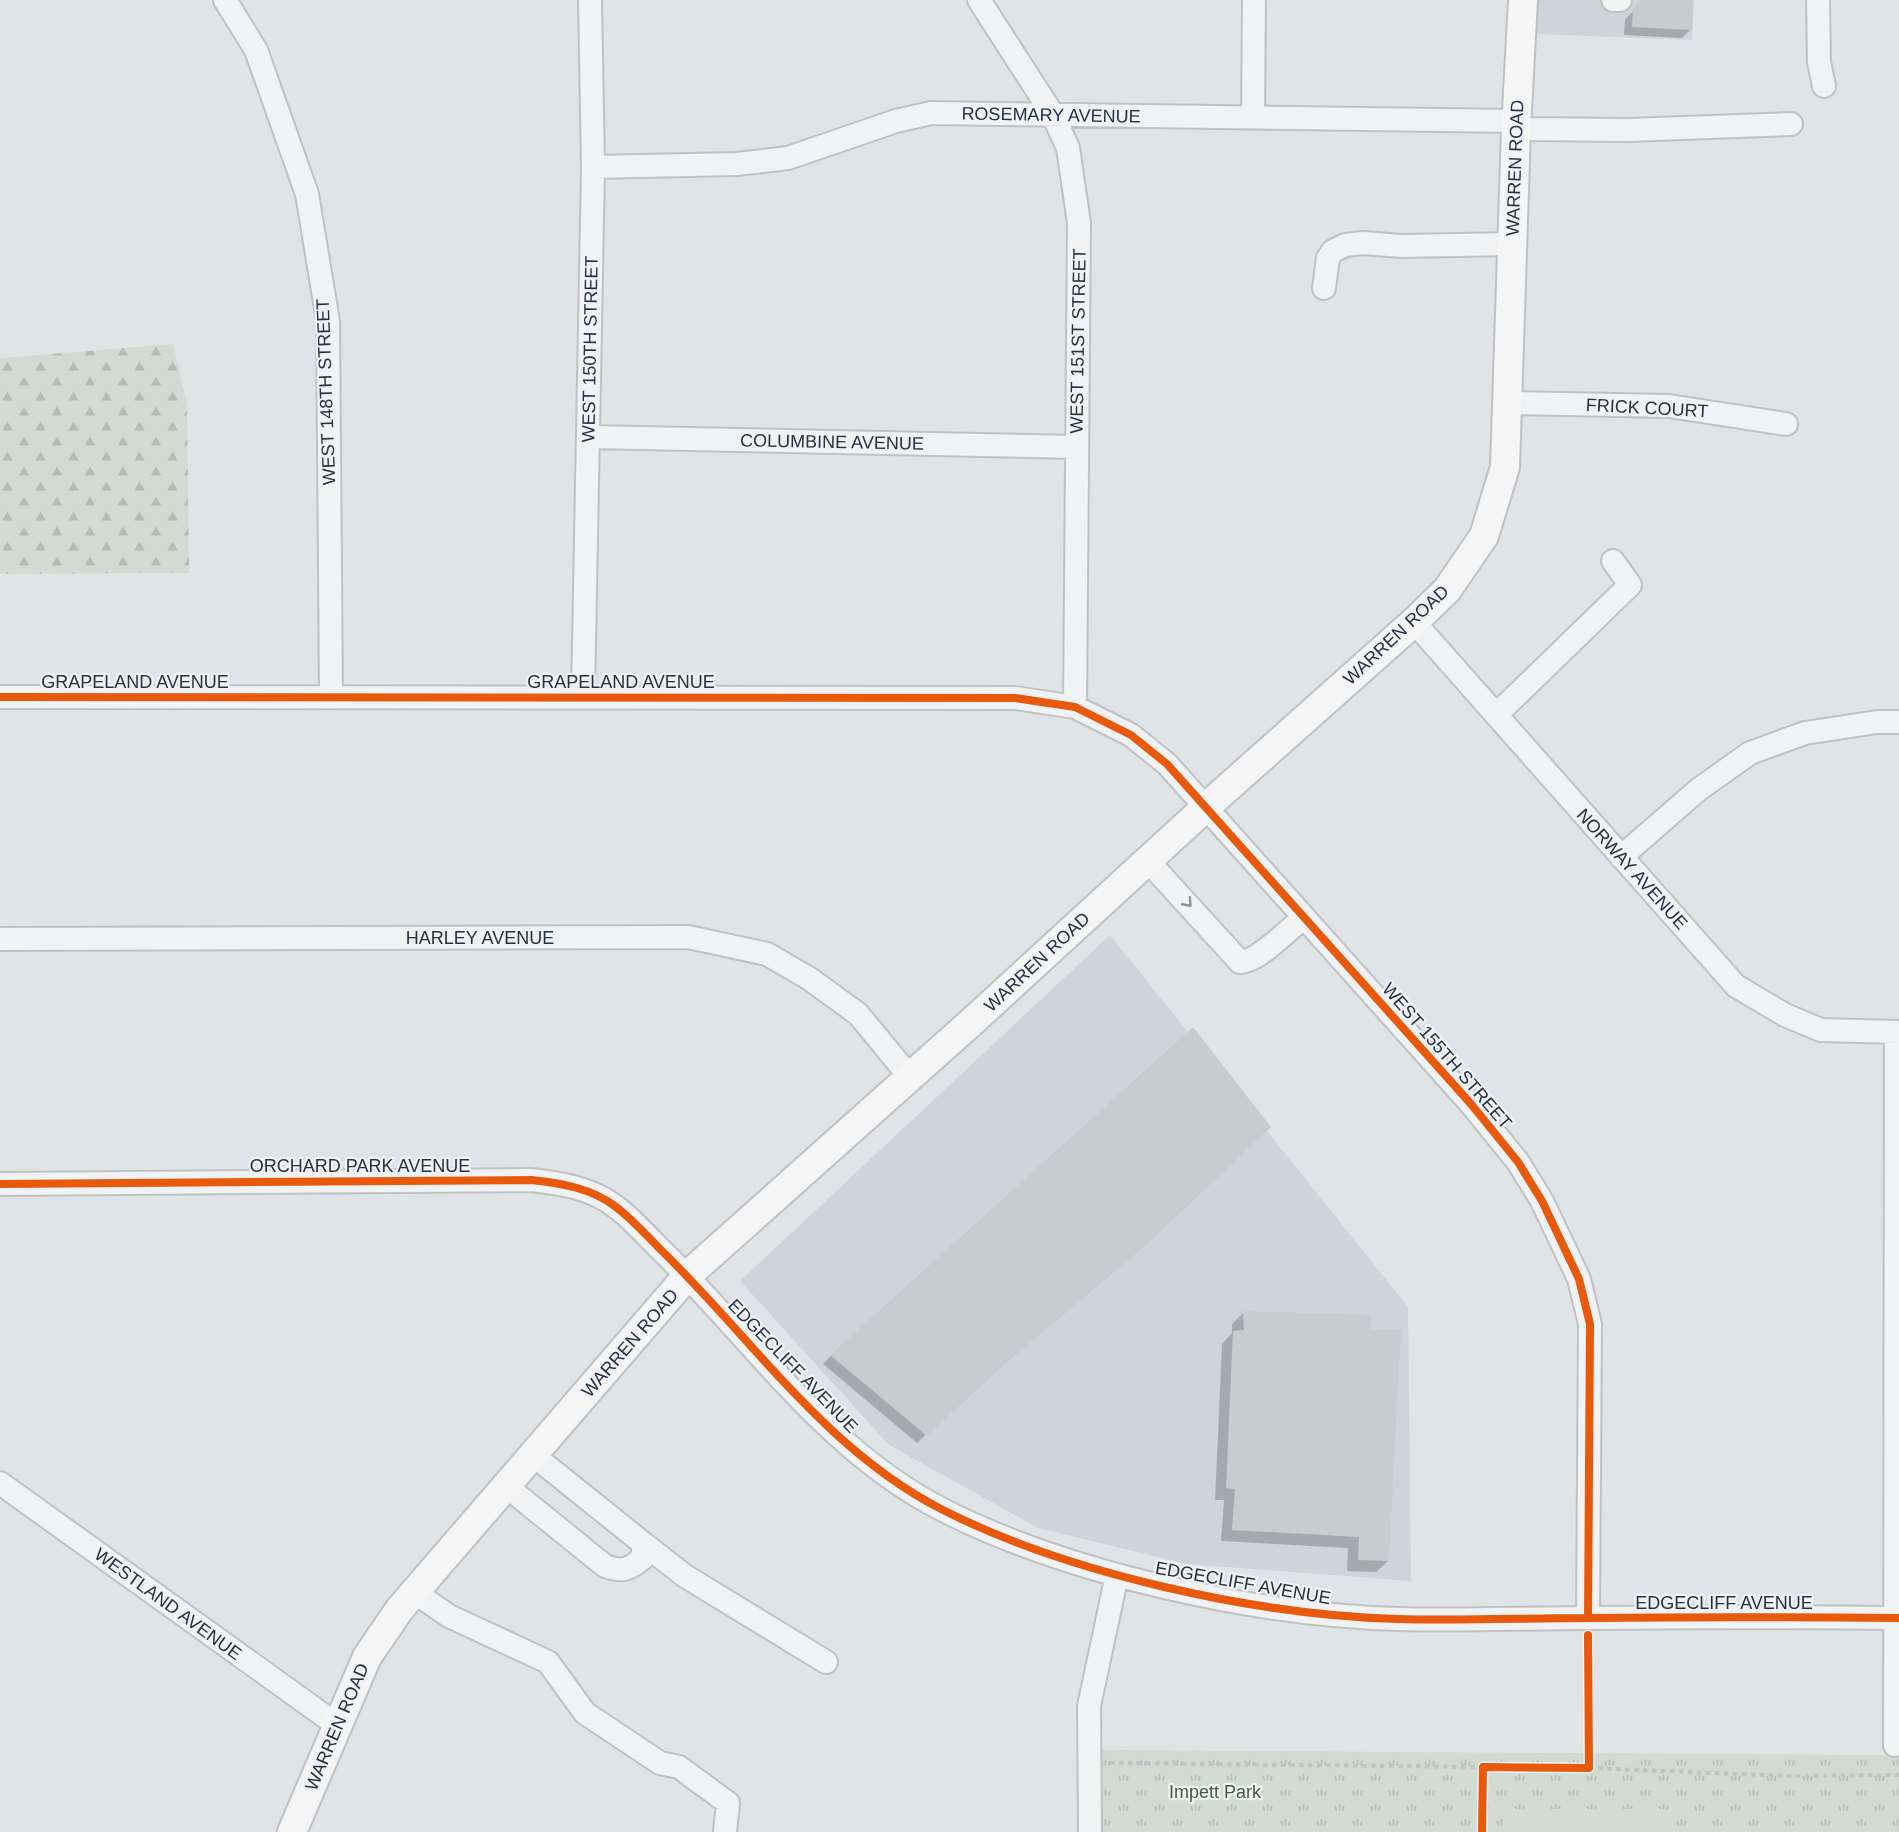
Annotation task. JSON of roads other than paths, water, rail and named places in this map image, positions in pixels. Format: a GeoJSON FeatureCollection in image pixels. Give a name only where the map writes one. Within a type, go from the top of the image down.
{"type":"FeatureCollection","features":[{"type":"Feature","properties":{"kind":"main road","name":"WARREN ROAD"},"geometry":{"type":"LineString","coordinates":[[292,1832],[367,1656],[414,1592],[688,1275],[910,1077],[1204,807],[1414,622],[1447,590],[1484,536],[1505,467],[1516,125],[1523,0]]}},
{"type":"Feature","properties":{"kind":"street","name":"WEST 148TH STREET"},"geometry":{"type":"LineString","coordinates":[[225,0],[256,50],[307,194],[328,321],[331,696]]}},
{"type":"Feature","properties":{"kind":"street","name":"WEST 150TH STREET"},"geometry":{"type":"LineString","coordinates":[[583,697],[593,167],[590,0]]}},
{"type":"Feature","properties":{"kind":"street","name":"WEST 151ST STREET"},"geometry":{"type":"LineString","coordinates":[[980,0],[1053,115],[1068,148],[1079,223],[1075,707]]}},
{"type":"Feature","properties":{"kind":"street"},"geometry":{"type":"LineString","coordinates":[[1253,117],[1254,0]]}},
{"type":"Feature","properties":{"kind":"street"},"geometry":{"type":"LineString","coordinates":[[1613,0],[1620,0]]}},
{"type":"Feature","properties":{"kind":"street"},"geometry":{"type":"LineString","coordinates":[[1818,0],[1819,62],[1824,86]]}},
{"type":"Feature","properties":{"kind":"street","name":"ROSEMARY AVENUE"},"geometry":{"type":"LineString","coordinates":[[593,167],[737,164],[788,158],[896,121],[931,113],[1253,117],[1628,130],[1791,124]]}},
{"type":"Feature","properties":{"kind":"street"},"geometry":{"type":"LineString","coordinates":[[1324,288],[1328,258],[1333,251],[1345,245],[1363,243],[1402,246],[1512,244]]}},
{"type":"Feature","properties":{"kind":"street","name":"FRICK COURT"},"geometry":{"type":"LineString","coordinates":[[1507,403],[1669,406],[1786,424]]}},
{"type":"Feature","properties":{"kind":"street","name":"COLUMBINE AVENUE"},"geometry":{"type":"LineString","coordinates":[[588,437],[1077,447]]}},
{"type":"Feature","properties":{"kind":"street"},"geometry":{"type":"LineString","coordinates":[[1496,715],[1630,585],[1613,561]]}},
{"type":"Feature","properties":{"kind":"street","name":"NORWAY AVENUE"},"geometry":{"type":"LineString","coordinates":[[1414,622],[1736,986],[1785,1015],[1821,1029],[1898,1032]]}},
{"type":"Feature","properties":{"kind":"street","name":"GRAPELAND AVENUE"},"geometry":{"type":"LineString","coordinates":[[0,697],[1015,698],[1075,707],[1140,742],[1167,764],[1204,807]]}},
{"type":"Feature","properties":{"kind":"street"},"geometry":{"type":"LineString","coordinates":[[1621,857],[1698,790],[1750,753],[1805,733],[1877,722],[1899,722]]}},
{"type":"Feature","properties":{"kind":"street","name":"WEST 155TH STREET"},"geometry":{"type":"LineString","coordinates":[[1204,807],[1471,1104],[1518,1162],[1542,1201],[1579,1279],[1590,1324],[1588,1618]]}},
{"type":"Feature","properties":{"kind":"street"},"geometry":{"type":"LineString","coordinates":[[1147,860],[1240,962],[1248,962],[1303,918]]}},
{"type":"Feature","properties":{"kind":"street","name":"HARLEY AVENUE"},"geometry":{"type":"LineString","coordinates":[[0,939],[688,937],[767,954],[810,979],[858,1014],[910,1077]]}},
{"type":"Feature","properties":{"kind":"street"},"geometry":{"type":"LineString","coordinates":[[1895,1745],[1898,1032]]}},
{"type":"Feature","properties":{"kind":"street","name":"ORCHARD PARK AVENUE"},"geometry":{"type":"LineString","coordinates":[[0,1184],[531,1179],[571,1184],[614,1205],[688,1275]]}},
{"type":"Feature","properties":{"kind":"street","name":"EDGECLIFF AVENUE"},"geometry":{"type":"LineString","coordinates":[[688,1275],[817,1418],[882,1474],[942,1509],[1002,1537],[1117,1575],[1205,1595],[1306,1612],[1396,1619],[1896,1618]]}},
{"type":"Feature","properties":{"kind":"street"},"geometry":{"type":"LineString","coordinates":[[533,1455],[685,1576],[826,1662]]}},
{"type":"Feature","properties":{"kind":"street","name":"WESTLAND AVENUE"},"geometry":{"type":"LineString","coordinates":[[0,1483],[337,1725]]}},
{"type":"Feature","properties":{"kind":"street"},"geometry":{"type":"LineString","coordinates":[[506,1486],[605,1566],[616,1570],[628,1570],[642,1559],[644,1544]]}},
{"type":"Feature","properties":{"kind":"street"},"geometry":{"type":"LineString","coordinates":[[1090,1832],[1089,1706],[1117,1575]]}},
{"type":"Feature","properties":{"kind":"street"},"geometry":{"type":"LineString","coordinates":[[414,1592],[449,1616],[548,1662],[585,1713],[660,1763],[679,1767],[728,1803],[726,1832]]}},
{"type":"Feature","properties":{"kind":"park label","name":"Impett Park"},"geometry":{"type":"Point","coordinates":[1215,1792]}}]}
